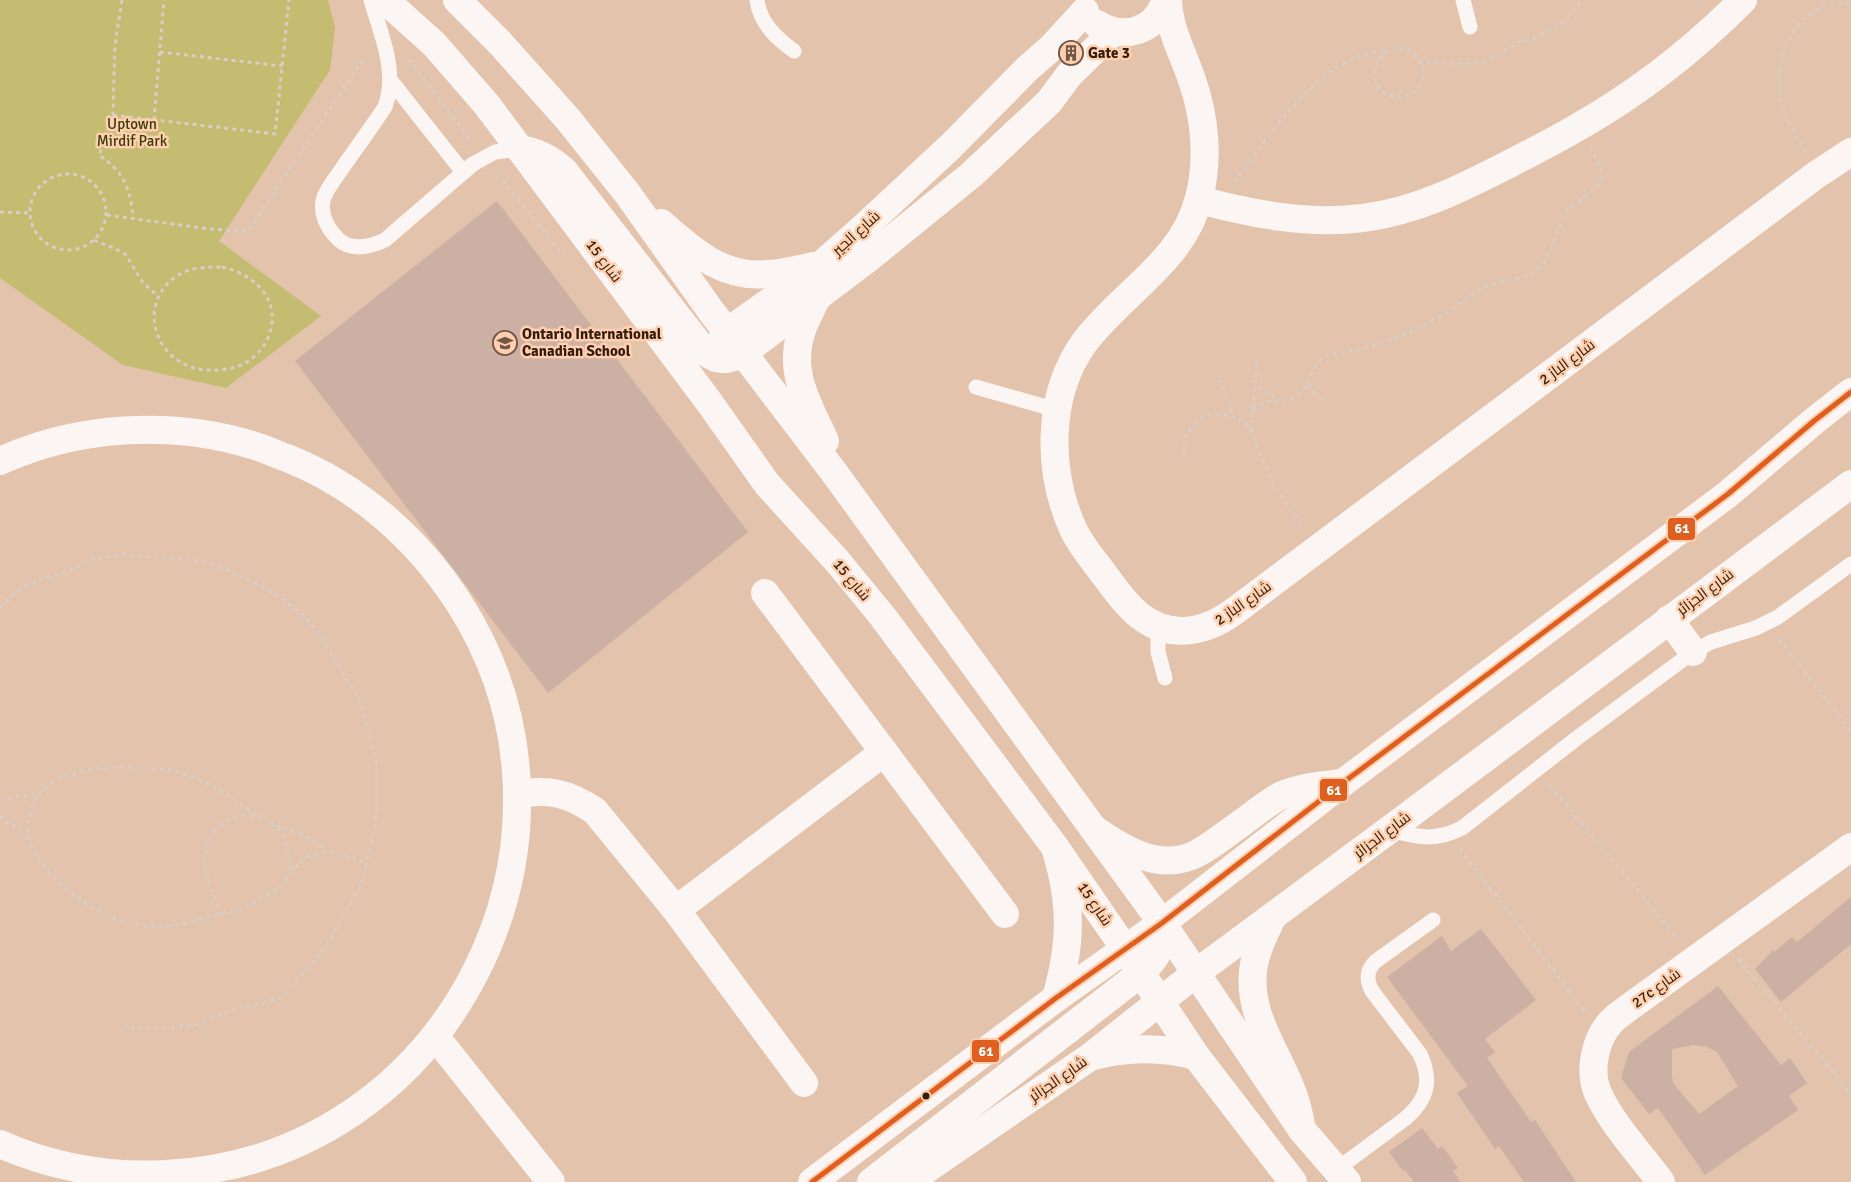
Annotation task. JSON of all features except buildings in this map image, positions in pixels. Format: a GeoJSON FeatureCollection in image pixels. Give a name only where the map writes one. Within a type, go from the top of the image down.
{"type":"FeatureCollection","features":[{"type":"Feature","properties":{"kind":"street","name":"شارع 15"},"geometry":{"type":"LineString","coordinates":[[385,0],[434,44],[487,105],[709,402],[767,484],[861,589],[1055,847],[1196,1056],[1293,1182]]}},
{"type":"Feature","properties":{"kind":"street"},"geometry":{"type":"LineString","coordinates":[[458,0],[500,43],[566,118],[627,193],[735,343],[833,471],[1162,923],[1302,1130],[1341,1176]]}},
{"type":"Feature","properties":{"kind":"street"},"geometry":{"type":"LineString","coordinates":[[1122,32],[1148,26],[1162,11],[1167,0]]}},
{"type":"Feature","properties":{"kind":"street","name":"شارع الباز 2"},"geometry":{"type":"LineString","coordinates":[[1167,0],[1170,21],[1201,108],[1205,139],[1208,202],[1189,224],[1160,266],[1101,322],[1083,345],[1063,387],[1057,410],[1054,434],[1055,457],[1065,508],[1075,532],[1087,552],[1132,610],[1158,626],[1173,630],[1189,631],[1205,628],[1219,622],[1816,176],[1851,152]]}},
{"type":"Feature","properties":{"kind":"street"},"geometry":{"type":"LineString","coordinates":[[1208,202],[1256,214],[1295,220],[1330,221],[1364,218],[1432,202],[1464,188],[1579,127],[1663,69],[1703,37],[1743,0]]}},
{"type":"Feature","properties":{"kind":"street"},"geometry":{"type":"LineString","coordinates":[[1083,4],[1097,24],[1122,32],[1155,38],[1180,51]]}},
{"type":"Feature","properties":{"kind":"street","name":"شارع الجير"},"geometry":{"type":"LineString","coordinates":[[735,343],[939,158],[1027,69],[1044,39],[1083,4]]}},
{"type":"Feature","properties":{"kind":"street","name":"شارع الجير"},"geometry":{"type":"LineString","coordinates":[[735,343],[818,295],[928,211],[1012,138],[1049,102],[1069,75],[1122,32]]}},
{"type":"Feature","properties":{"kind":"street"},"geometry":{"type":"LineString","coordinates":[[1027,69],[1042,78],[1049,94],[1049,102]]}},
{"type":"Feature","properties":{"kind":"street"},"geometry":{"type":"LineString","coordinates":[[520,149],[545,156],[565,172],[705,352],[713,358],[728,360],[735,343]]}},
{"type":"Feature","properties":{"kind":"street"},"geometry":{"type":"LineString","coordinates":[[627,193],[693,251],[707,261],[722,268],[739,273],[768,274],[821,265]]}},
{"type":"Feature","properties":{"kind":"street"},"geometry":{"type":"LineString","coordinates":[[818,295],[802,328],[797,375],[808,406],[828,447],[833,471]]}},
{"type":"Feature","properties":{"kind":"street"},"geometry":{"type":"LineString","coordinates":[[709,402],[709,373],[713,358]]}},
{"type":"Feature","properties":{"kind":"street"},"geometry":{"type":"LineString","coordinates":[[812,1182],[1056,998],[1162,923],[1344,782],[1728,494],[1851,392]]}},
{"type":"Feature","properties":{"kind":"street"},"geometry":{"type":"LineString","coordinates":[[0,461],[22,451],[78,436],[136,429],[195,432],[252,444],[307,466],[357,495],[409,539],[442,576],[473,625],[499,688],[512,736],[518,794],[515,846],[505,898],[491,939],[465,994],[435,1036],[400,1074],[374,1096],[338,1121],[301,1141],[261,1157],[225,1175],[185,1173],[82,1176],[0,1144]]}},
{"type":"Feature","properties":{"kind":"street","name":"شارع الجزائر"},"geometry":{"type":"LineString","coordinates":[[908,1182],[1090,1057],[1196,973],[1851,484]]}},
{"type":"Feature","properties":{"kind":"street"},"geometry":{"type":"LineString","coordinates":[[765,593],[1005,914]]}},
{"type":"Feature","properties":{"kind":"street"},"geometry":{"type":"LineString","coordinates":[[1669,620],[1693,652]]}},
{"type":"Feature","properties":{"kind":"street"},"geometry":{"type":"LineString","coordinates":[[676,910],[884,752]]}},
{"type":"Feature","properties":{"kind":"street"},"geometry":{"type":"LineString","coordinates":[[1094,829],[1122,848],[1142,857],[1163,860],[1184,858],[1205,849],[1268,803],[1281,796],[1297,790],[1344,782]]}},
{"type":"Feature","properties":{"kind":"street"},"geometry":{"type":"LineString","coordinates":[[518,794],[540,791],[559,793],[578,800],[595,811],[676,910],[804,1083]]}},
{"type":"Feature","properties":{"kind":"street","name":"27c شارع"},"geometry":{"type":"LineString","coordinates":[[1661,1182],[1607,1110],[1596,1090],[1594,1066],[1598,1044],[1603,1035],[1610,1024],[1628,1008],[1851,846]]}},
{"type":"Feature","properties":{"kind":"street"},"geometry":{"type":"LineString","coordinates":[[1055,847],[1066,891],[1068,936],[1066,958],[1056,998]]}},
{"type":"Feature","properties":{"kind":"street"},"geometry":{"type":"LineString","coordinates":[[1273,916],[1254,962],[1252,987],[1260,1022],[1294,1097],[1302,1130]]}},
{"type":"Feature","properties":{"kind":"street"},"geometry":{"type":"LineString","coordinates":[[871,1182],[1141,974],[1152,963],[1159,951],[1163,938],[1162,923]]}},
{"type":"Feature","properties":{"kind":"street"},"geometry":{"type":"LineString","coordinates":[[435,1036],[551,1182]]}},
{"type":"Feature","properties":{"kind":"street"},"geometry":{"type":"LineString","coordinates":[[1090,1057],[1139,1049],[1170,1051],[1196,1056]]}},
{"type":"Feature","properties":{"kind":"lane"},"geometry":{"type":"LineString","coordinates":[[370,0],[388,58],[391,81],[390,94],[385,107],[331,184],[324,198],[323,215],[329,230],[340,241],[355,247],[371,247],[385,240],[483,157],[495,152],[520,149]]}},
{"type":"Feature","properties":{"kind":"lane"},"geometry":{"type":"LineString","coordinates":[[757,0],[766,25],[778,40],[794,51]]}},
{"type":"Feature","properties":{"kind":"lane"},"geometry":{"type":"LineString","coordinates":[[1464,0],[1470,27]]}},
{"type":"Feature","properties":{"kind":"lane"},"geometry":{"type":"LineString","coordinates":[[391,81],[463,172]]}},
{"type":"Feature","properties":{"kind":"lane"},"geometry":{"type":"LineString","coordinates":[[976,387],[1057,410]]}},
{"type":"Feature","properties":{"kind":"lane"},"geometry":{"type":"LineString","coordinates":[[1389,830],[1419,837],[1434,838],[1449,835],[1462,828],[1693,652],[1711,642],[1778,617],[1851,564]]}},
{"type":"Feature","properties":{"kind":"lane"},"geometry":{"type":"LineString","coordinates":[[1158,626],[1158,652],[1165,678]]}},
{"type":"Feature","properties":{"kind":"lane"},"geometry":{"type":"LineString","coordinates":[[1341,1176],[1415,1110],[1422,1100],[1426,1083],[1425,1065],[1420,1054],[1372,991],[1367,975],[1370,967],[1376,961],[1433,920]]}},
{"type":"Feature","properties":{"kind":"path"},"geometry":{"type":"LineString","coordinates":[[122,0],[115,45],[113,115],[99,155],[112,164],[128,188],[132,203],[133,219]]}},
{"type":"Feature","properties":{"kind":"path"},"geometry":{"type":"LineString","coordinates":[[154,120],[164,0]]}},
{"type":"Feature","properties":{"kind":"path"},"geometry":{"type":"LineString","coordinates":[[113,115],[275,134],[289,0]]}},
{"type":"Feature","properties":{"kind":"path"},"geometry":{"type":"LineString","coordinates":[[1420,61],[1465,64],[1485,62],[1519,42],[1537,37],[1553,29],[1568,17],[1582,0]]}},
{"type":"Feature","properties":{"kind":"path"},"geometry":{"type":"LineString","coordinates":[[1816,176],[1784,112],[1779,87],[1781,61],[1787,44],[1796,30],[1812,13],[1829,4],[1838,2],[1851,4]]}},
{"type":"Feature","properties":{"kind":"path"},"geometry":{"type":"LineString","coordinates":[[1208,202],[1292,109],[1320,81],[1350,60],[1375,51],[1389,51],[1400,48],[1412,52],[1420,61],[1423,72],[1421,84],[1413,93],[1402,98],[1391,97],[1381,90],[1375,80],[1374,68],[1380,58],[1389,51]]}},
{"type":"Feature","properties":{"kind":"path"},"geometry":{"type":"LineString","coordinates":[[160,52],[282,66]]}},
{"type":"Feature","properties":{"kind":"path"},"geometry":{"type":"LineString","coordinates":[[106,215],[209,229],[248,231],[361,63],[405,55],[483,157],[565,258]]}},
{"type":"Feature","properties":{"kind":"path"},"geometry":{"type":"LineString","coordinates":[[1253,410],[1260,404],[1278,399],[1294,398],[1302,393],[1308,386],[1313,369],[1326,357],[1397,337],[1433,320],[1478,290],[1499,282],[1527,276],[1536,271],[1549,254],[1561,219],[1569,208],[1598,185],[1602,178],[1601,168],[1579,127]]}},
{"type":"Feature","properties":{"kind":"path"},"geometry":{"type":"LineString","coordinates":[[69,174],[82,176],[101,191],[106,215],[101,232],[94,240],[84,247],[72,250],[48,245],[33,226],[30,213],[37,189],[57,175],[69,174]]}},
{"type":"Feature","properties":{"kind":"path"},"geometry":{"type":"LineString","coordinates":[[0,212],[30,213]]}},
{"type":"Feature","properties":{"kind":"path"},"geometry":{"type":"LineString","coordinates":[[94,240],[126,255],[143,283],[158,296]]}},
{"type":"Feature","properties":{"kind":"path"},"geometry":{"type":"LineString","coordinates":[[209,267],[222,267],[234,270],[246,275],[265,292],[272,314],[268,337],[263,348],[255,356],[233,369],[209,371],[187,365],[168,352],[158,336],[154,320],[158,296],[174,278],[185,272],[209,267]]}},
{"type":"Feature","properties":{"kind":"path"},"geometry":{"type":"LineString","coordinates":[[1251,431],[1257,362]]}},
{"type":"Feature","properties":{"kind":"path"},"geometry":{"type":"LineString","coordinates":[[1219,379],[1230,403],[1232,416]]}},
{"type":"Feature","properties":{"kind":"path"},"geometry":{"type":"LineString","coordinates":[[1308,386],[1322,402]]}},
{"type":"Feature","properties":{"kind":"path"},"geometry":{"type":"LineString","coordinates":[[1258,387],[1278,399]]}},
{"type":"Feature","properties":{"kind":"path"},"geometry":{"type":"LineString","coordinates":[[1184,454],[1186,435],[1191,426],[1206,416],[1215,414],[1232,416],[1246,424],[1277,489],[1319,548]]}},
{"type":"Feature","properties":{"kind":"path"},"geometry":{"type":"LineString","coordinates":[[0,607],[14,594],[30,584],[64,573],[96,558],[109,555],[184,559],[204,562],[254,582],[278,596],[301,613],[320,636],[354,691],[364,712],[377,766],[378,791],[373,837],[362,882],[324,948],[280,998],[222,1014],[194,1026],[124,1027]]}},
{"type":"Feature","properties":{"kind":"path"},"geometry":{"type":"LineString","coordinates":[[1766,623],[1851,731]]}},
{"type":"Feature","properties":{"kind":"path"},"geometry":{"type":"LineString","coordinates":[[256,815],[235,798],[211,785],[169,770],[120,767],[81,770],[52,783],[40,793],[32,806],[28,822],[28,838],[34,852],[59,882],[82,901],[114,917],[135,923],[157,926],[184,923],[246,907],[269,895],[283,884],[290,872],[301,861],[312,854],[325,851],[339,853],[367,863]]}},
{"type":"Feature","properties":{"kind":"path"},"geometry":{"type":"LineString","coordinates":[[1537,769],[1695,959]]}},
{"type":"Feature","properties":{"kind":"path"},"geometry":{"type":"LineString","coordinates":[[0,800],[40,793]]}},
{"type":"Feature","properties":{"kind":"path"},"geometry":{"type":"LineString","coordinates":[[221,915],[206,872],[204,859],[206,846],[215,831],[227,820],[244,814],[256,815],[276,826],[284,836],[290,872]]}},
{"type":"Feature","properties":{"kind":"path"},"geometry":{"type":"LineString","coordinates":[[0,816],[28,838]]}},
{"type":"Feature","properties":{"kind":"path"},"geometry":{"type":"LineString","coordinates":[[276,826],[308,837],[325,851]]}},
{"type":"Feature","properties":{"kind":"path"},"geometry":{"type":"LineString","coordinates":[[1449,835],[1603,1035]]}},
{"type":"Feature","properties":{"kind":"path"},"geometry":{"type":"LineString","coordinates":[[1722,940],[1851,1094]]}},
{"type":"Feature","properties":{"kind":"green space","name":"Uptown Mirdif Park"},"geometry":{"type":"Polygon","coordinates":[[[0,0],[328,0],[335,27],[330,70],[219,241],[321,316],[226,388],[123,365],[0,278],[0,0]]]}},
{"type":"Feature","properties":{"kind":"transit line","name":"61"},"geometry":{"type":"LineString","coordinates":[[812,1182],[1056,998],[1162,923],[1344,782],[1728,494],[1851,392]]}},
{"type":"Feature","properties":{"kind":"place","name":"Gate 3"},"geometry":{"type":"Point","coordinates":[1071,53]}},
{"type":"Feature","properties":{"kind":"place","name":"Ontario International Canadian School"},"geometry":{"type":"Point","coordinates":[505,343]}}]}
